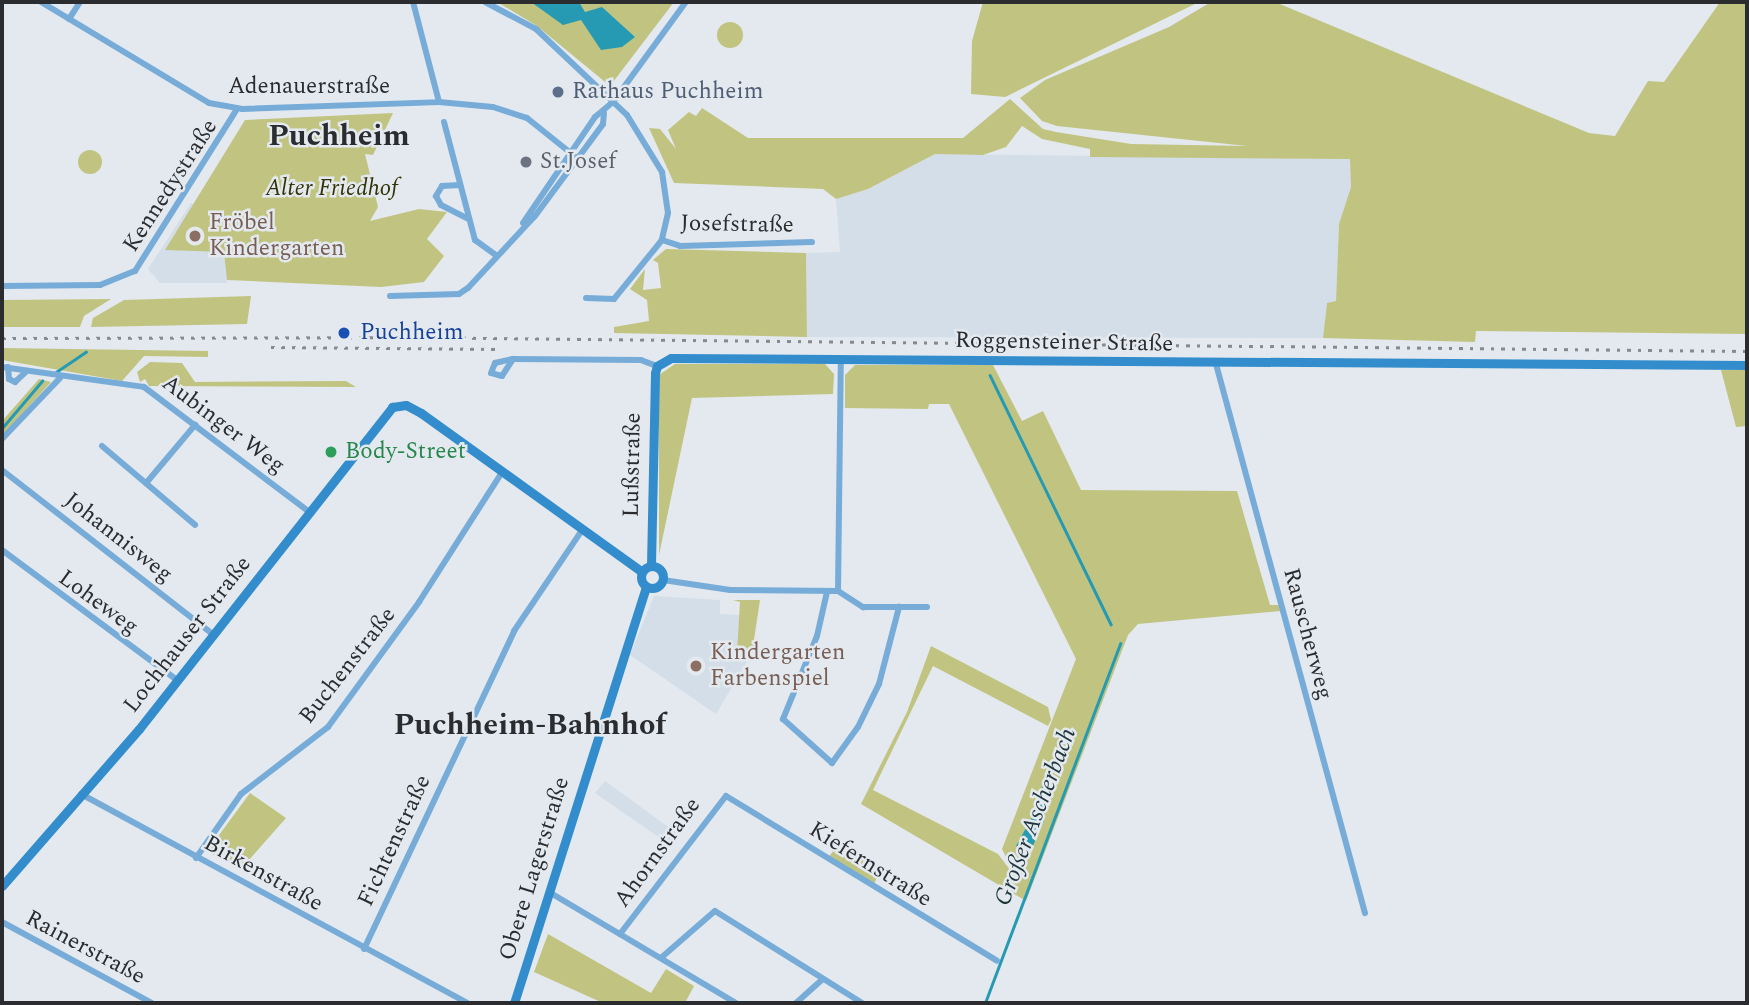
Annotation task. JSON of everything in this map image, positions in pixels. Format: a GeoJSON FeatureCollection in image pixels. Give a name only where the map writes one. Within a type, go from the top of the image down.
{"type":"FeatureCollection","features":[{"type":"Feature","properties":{"kind":"street","name":"Adenauerstraße"},"geometry":{"type":"LineString","coordinates":[[41,2],[188,94],[237,109],[439,102],[512,111],[577,158]]}},
{"type":"Feature","properties":{"kind":"street"},"geometry":{"type":"LineString","coordinates":[[69,19],[80,2]]}},
{"type":"Feature","properties":{"kind":"street"},"geometry":{"type":"LineString","coordinates":[[413,2],[439,102]]}},
{"type":"Feature","properties":{"kind":"street","name":"Josefstraße"},"geometry":{"type":"LineString","coordinates":[[485,2],[536,29],[613,102],[643,135],[658,160],[668,197],[662,240],[614,299],[586,298]]}},
{"type":"Feature","properties":{"kind":"street"},"geometry":{"type":"LineString","coordinates":[[390,296],[459,294],[496,255],[577,158],[604,113],[686,2]]}},
{"type":"Feature","properties":{"kind":"street","name":"Kennedystraße"},"geometry":{"type":"LineString","coordinates":[[2,286],[100,285],[135,271],[237,109]]}},
{"type":"Feature","properties":{"kind":"street"},"geometry":{"type":"LineString","coordinates":[[522,225],[527,210],[595,117],[604,113]]}},
{"type":"Feature","properties":{"kind":"street"},"geometry":{"type":"LineString","coordinates":[[444,122],[475,240],[496,255]]}},
{"type":"Feature","properties":{"kind":"street"},"geometry":{"type":"LineString","coordinates":[[460,185],[442,186],[436,196],[441,205],[468,219]]}},
{"type":"Feature","properties":{"kind":"street","name":"Josefstraße"},"geometry":{"type":"LineString","coordinates":[[662,240],[680,246],[812,242]]}},
{"type":"Feature","properties":{"kind":"street","name":"Roggensteiner Straße"},"geometry":{"type":"LineString","coordinates":[[513,359],[641,360],[657,366],[671,358],[1216,364],[1747,365]]}},
{"type":"Feature","properties":{"kind":"street"},"geometry":{"type":"LineString","coordinates":[[838,591],[841,360]]}},
{"type":"Feature","properties":{"kind":"street","name":"Rauscherweg"},"geometry":{"type":"LineString","coordinates":[[1216,364],[1365,914]]}},
{"type":"Feature","properties":{"kind":"street","name":"Lußstraße"},"geometry":{"type":"LineString","coordinates":[[651,565],[657,366]]}},
{"type":"Feature","properties":{"kind":"street","name":"Aubinger Weg"},"geometry":{"type":"LineString","coordinates":[[5,367],[13,381],[27,371]]}},
{"type":"Feature","properties":{"kind":"street","name":"Aubinger Weg"},"geometry":{"type":"LineString","coordinates":[[5,367],[52,377],[144,387],[308,511]]}},
{"type":"Feature","properties":{"kind":"street"},"geometry":{"type":"LineString","coordinates":[[2,439],[52,377]]}},
{"type":"Feature","properties":{"kind":"street","name":"Lochhauser Straße"},"geometry":{"type":"LineString","coordinates":[[2,886],[177,680],[384,415],[400,405],[421,413],[502,472]]}},
{"type":"Feature","properties":{"kind":"street"},"geometry":{"type":"LineString","coordinates":[[147,482],[195,425]]}},
{"type":"Feature","properties":{"kind":"street"},"geometry":{"type":"LineString","coordinates":[[102,446],[195,526]]}},
{"type":"Feature","properties":{"kind":"street","name":"Johannisweg"},"geometry":{"type":"LineString","coordinates":[[2,470],[213,634]]}},
{"type":"Feature","properties":{"kind":"street"},"geometry":{"type":"LineString","coordinates":[[502,472],[642,572],[646,586],[656,587],[663,580]]}},
{"type":"Feature","properties":{"kind":"street","name":"Buchenstraße"},"geometry":{"type":"LineString","coordinates":[[196,858],[241,794],[328,727],[419,603],[502,472]]}},
{"type":"Feature","properties":{"kind":"street","name":"Fichtenstraße"},"geometry":{"type":"LineString","coordinates":[[364,949],[514,631],[582,530]]}},
{"type":"Feature","properties":{"kind":"street","name":"Loheweg"},"geometry":{"type":"LineString","coordinates":[[2,550],[177,680]]}},
{"type":"Feature","properties":{"kind":"street"},"geometry":{"type":"LineString","coordinates":[[642,572],[651,565],[661,569],[663,580]]}},
{"type":"Feature","properties":{"kind":"street"},"geometry":{"type":"LineString","coordinates":[[663,580],[730,590],[838,591],[863,607],[927,607]]}},
{"type":"Feature","properties":{"kind":"street","name":"Obere Lagerstraße"},"geometry":{"type":"LineString","coordinates":[[515,1002],[646,586]]}},
{"type":"Feature","properties":{"kind":"street"},"geometry":{"type":"LineString","coordinates":[[827,592],[817,636],[783,719],[832,764],[846,749],[879,684],[899,607]]}},
{"type":"Feature","properties":{"kind":"street","name":"Birkenstraße"},"geometry":{"type":"LineString","coordinates":[[79,794],[467,1003]]}},
{"type":"Feature","properties":{"kind":"street","name":"Ahornstraße"},"geometry":{"type":"LineString","coordinates":[[620,933],[726,796]]}},
{"type":"Feature","properties":{"kind":"street","name":"Kiefernstraße"},"geometry":{"type":"LineString","coordinates":[[726,796],[997,961]]}},
{"type":"Feature","properties":{"kind":"street"},"geometry":{"type":"LineString","coordinates":[[549,891],[736,1003]]}},
{"type":"Feature","properties":{"kind":"street"},"geometry":{"type":"LineString","coordinates":[[662,957],[715,911],[862,1003]]}},
{"type":"Feature","properties":{"kind":"street","name":"Rainerstraße"},"geometry":{"type":"LineString","coordinates":[[2,922],[152,1003]]}},
{"type":"Feature","properties":{"kind":"street"},"geometry":{"type":"LineString","coordinates":[[796,1003],[823,979]]}},
{"type":"Feature","properties":{"kind":"shaded area"},"geometry":{"type":"Polygon","coordinates":[[[935,154],[1351,159],[1351,187],[1339,224],[1336,301],[1327,303],[1323,338],[807,337],[806,253],[840,252],[836,199],[868,189],[935,154]]]}},
{"type":"Feature","properties":{"kind":"shaded area","name":"Fröbel Kindergarten"},"geometry":{"type":"Polygon","coordinates":[[[191,203],[208,215],[227,260],[227,283],[160,283],[148,269],[191,203]]]}},
{"type":"Feature","properties":{"kind":"shaded area","name":"Kindergarten Farbenspiel"},"geometry":{"type":"Polygon","coordinates":[[[654,596],[720,600],[720,614],[739,615],[737,651],[752,653],[716,714],[630,655],[654,596]]]}},
{"type":"Feature","properties":{"kind":"shaded area"},"geometry":{"type":"Polygon","coordinates":[[[605,781],[678,834],[670,845],[595,793],[605,781]]]}},
{"type":"Feature","properties":{"kind":"green space"},"geometry":{"type":"Polygon","coordinates":[[[497,2],[674,2],[610,86],[537,26],[497,2]]]}},
{"type":"Feature","properties":{"kind":"green space"},"geometry":{"type":"Polygon","coordinates":[[[983,2],[1199,2],[1005,97],[971,94],[972,41],[983,2]]]}},
{"type":"Feature","properties":{"kind":"green space"},"geometry":{"type":"Polygon","coordinates":[[[1211,2],[1275,2],[1589,133],[1615,136],[1648,81],[1664,82],[1720,2],[1747,2],[1747,334],[1476,331],[1475,342],[1323,338],[1327,303],[1336,301],[1339,224],[1351,187],[1350,159],[1090,157],[1090,149],[1042,139],[1022,126],[1006,147],[983,155],[935,154],[868,189],[836,199],[823,189],[674,183],[649,128],[660,129],[676,149],[668,130],[689,112],[696,116],[702,108],[748,138],[963,138],[1010,99],[1043,129],[1056,132],[1131,144],[1247,146],[1057,126],[1042,121],[1020,98],[1045,80],[1169,27],[1211,2]]]}},
{"type":"Feature","properties":{"kind":"green space"},"geometry":{"type":"Polygon","coordinates":[[[730,22],[739,26],[743,35],[739,44],[730,48],[721,44],[717,35],[721,26],[730,22]]]}},
{"type":"Feature","properties":{"kind":"green space","name":"Alter Friedhof"},"geometry":{"type":"Polygon","coordinates":[[[393,113],[373,155],[365,154],[378,207],[370,221],[419,209],[447,212],[427,239],[444,256],[424,282],[381,287],[227,280],[224,252],[165,250],[245,120],[393,113]]]}},
{"type":"Feature","properties":{"kind":"green space"},"geometry":{"type":"Polygon","coordinates":[[[90,150],[101,157],[102,162],[95,173],[90,174],[79,167],[78,162],[85,151],[90,150]]]}},
{"type":"Feature","properties":{"kind":"green space"},"geometry":{"type":"Polygon","coordinates":[[[666,249],[806,253],[807,337],[614,333],[614,327],[649,321],[647,300],[630,289],[645,269],[643,290],[661,288],[658,263],[653,260],[666,249]]]}},
{"type":"Feature","properties":{"kind":"green space"},"geometry":{"type":"Polygon","coordinates":[[[251,296],[247,324],[91,327],[93,318],[124,300],[251,296]]]}},
{"type":"Feature","properties":{"kind":"green space"},"geometry":{"type":"Polygon","coordinates":[[[111,299],[84,316],[80,327],[2,327],[2,300],[111,299]]]}},
{"type":"Feature","properties":{"kind":"green space"},"geometry":{"type":"Polygon","coordinates":[[[2,348],[208,351],[208,357],[144,356],[122,381],[2,360],[2,348]]]}},
{"type":"Feature","properties":{"kind":"green space"},"geometry":{"type":"Polygon","coordinates":[[[150,362],[182,363],[195,382],[346,381],[356,387],[149,386],[145,379],[140,382],[137,372],[150,362]]]}},
{"type":"Feature","properties":{"kind":"green space"},"geometry":{"type":"Polygon","coordinates":[[[675,364],[825,364],[834,374],[833,394],[692,398],[659,555],[659,375],[675,364]]]}},
{"type":"Feature","properties":{"kind":"green space"},"geometry":{"type":"Polygon","coordinates":[[[855,365],[993,365],[1022,421],[1043,411],[1081,490],[1237,491],[1270,605],[1279,605],[1280,611],[1138,624],[1128,635],[1026,901],[861,804],[907,712],[931,646],[1048,707],[1051,720],[1048,726],[933,666],[873,790],[998,854],[1017,879],[1002,849],[1076,659],[949,404],[929,404],[928,409],[845,408],[845,375],[855,365]]]}},
{"type":"Feature","properties":{"kind":"green space"},"geometry":{"type":"Polygon","coordinates":[[[1721,370],[1747,370],[1747,426],[1736,427],[1721,370]]]}},
{"type":"Feature","properties":{"kind":"green space"},"geometry":{"type":"Polygon","coordinates":[[[39,379],[51,382],[2,436],[2,421],[39,379]]]}},
{"type":"Feature","properties":{"kind":"green space"},"geometry":{"type":"Polygon","coordinates":[[[733,600],[760,600],[752,653],[737,651],[740,602],[733,600]]]}},
{"type":"Feature","properties":{"kind":"green space"},"geometry":{"type":"Polygon","coordinates":[[[250,793],[286,818],[240,870],[212,854],[211,846],[250,793]]]}},
{"type":"Feature","properties":{"kind":"green space"},"geometry":{"type":"Polygon","coordinates":[[[837,845],[882,867],[874,884],[829,857],[837,845]]]}},
{"type":"Feature","properties":{"kind":"green space"},"geometry":{"type":"Polygon","coordinates":[[[548,934],[651,993],[666,969],[694,986],[685,1003],[603,1003],[534,972],[548,934]]]}},
{"type":"Feature","properties":{"kind":"water"},"geometry":{"type":"Polygon","coordinates":[[[531,2],[579,2],[585,12],[602,7],[635,37],[622,47],[601,50],[581,20],[563,25],[531,2]]]}},
{"type":"Feature","properties":{"kind":"water"},"geometry":{"type":"Polygon","coordinates":[[[1045,776],[1056,787],[1047,796],[1044,821],[1031,850],[1016,846],[1035,812],[1045,776]]]}},
{"type":"Feature","properties":{"kind":"waterway"},"geometry":{"type":"LineString","coordinates":[[56,372],[86,352]]}},
{"type":"Feature","properties":{"kind":"waterway","name":"Großer Ascherbach"},"geometry":{"type":"LineString","coordinates":[[990,375],[1111,624]]}},
{"type":"Feature","properties":{"kind":"waterway"},"geometry":{"type":"LineString","coordinates":[[2,428],[42,381]]}},
{"type":"Feature","properties":{"kind":"waterway","name":"Großer Ascherbach"},"geometry":{"type":"LineString","coordinates":[[985,1003],[1120,643]]}},
{"type":"Feature","properties":{"kind":"railway"},"geometry":{"type":"LineString","coordinates":[[2,338],[399,337],[1747,351]]}},
{"type":"Feature","properties":{"kind":"railway"},"geometry":{"type":"LineString","coordinates":[[271,347],[499,349]]}},
{"type":"Feature","properties":{"kind":"place","name":"Rathaus Puchheim"},"geometry":{"type":"Point","coordinates":[558,92]}},
{"type":"Feature","properties":{"kind":"place","name":"St.Josef"},"geometry":{"type":"Point","coordinates":[526,162]}},
{"type":"Feature","properties":{"kind":"place","name":"Fröbel Kindergarten"},"geometry":{"type":"Point","coordinates":[195,236]}},
{"type":"Feature","properties":{"kind":"place","name":"Puchheim"},"geometry":{"type":"Point","coordinates":[344,333]}},
{"type":"Feature","properties":{"kind":"place","name":"Body-Street"},"geometry":{"type":"Point","coordinates":[331,452]}},
{"type":"Feature","properties":{"kind":"place","name":"Kindergarten Farbenspiel"},"geometry":{"type":"Point","coordinates":[696,666]}},
{"type":"Feature","properties":{"kind":"district","name":"Puchheim"},"geometry":{"type":"Point","coordinates":[339,136]}},
{"type":"Feature","properties":{"kind":"district","name":"Puchheim-Bahnhof"},"geometry":{"type":"Point","coordinates":[530,725]}}]}
